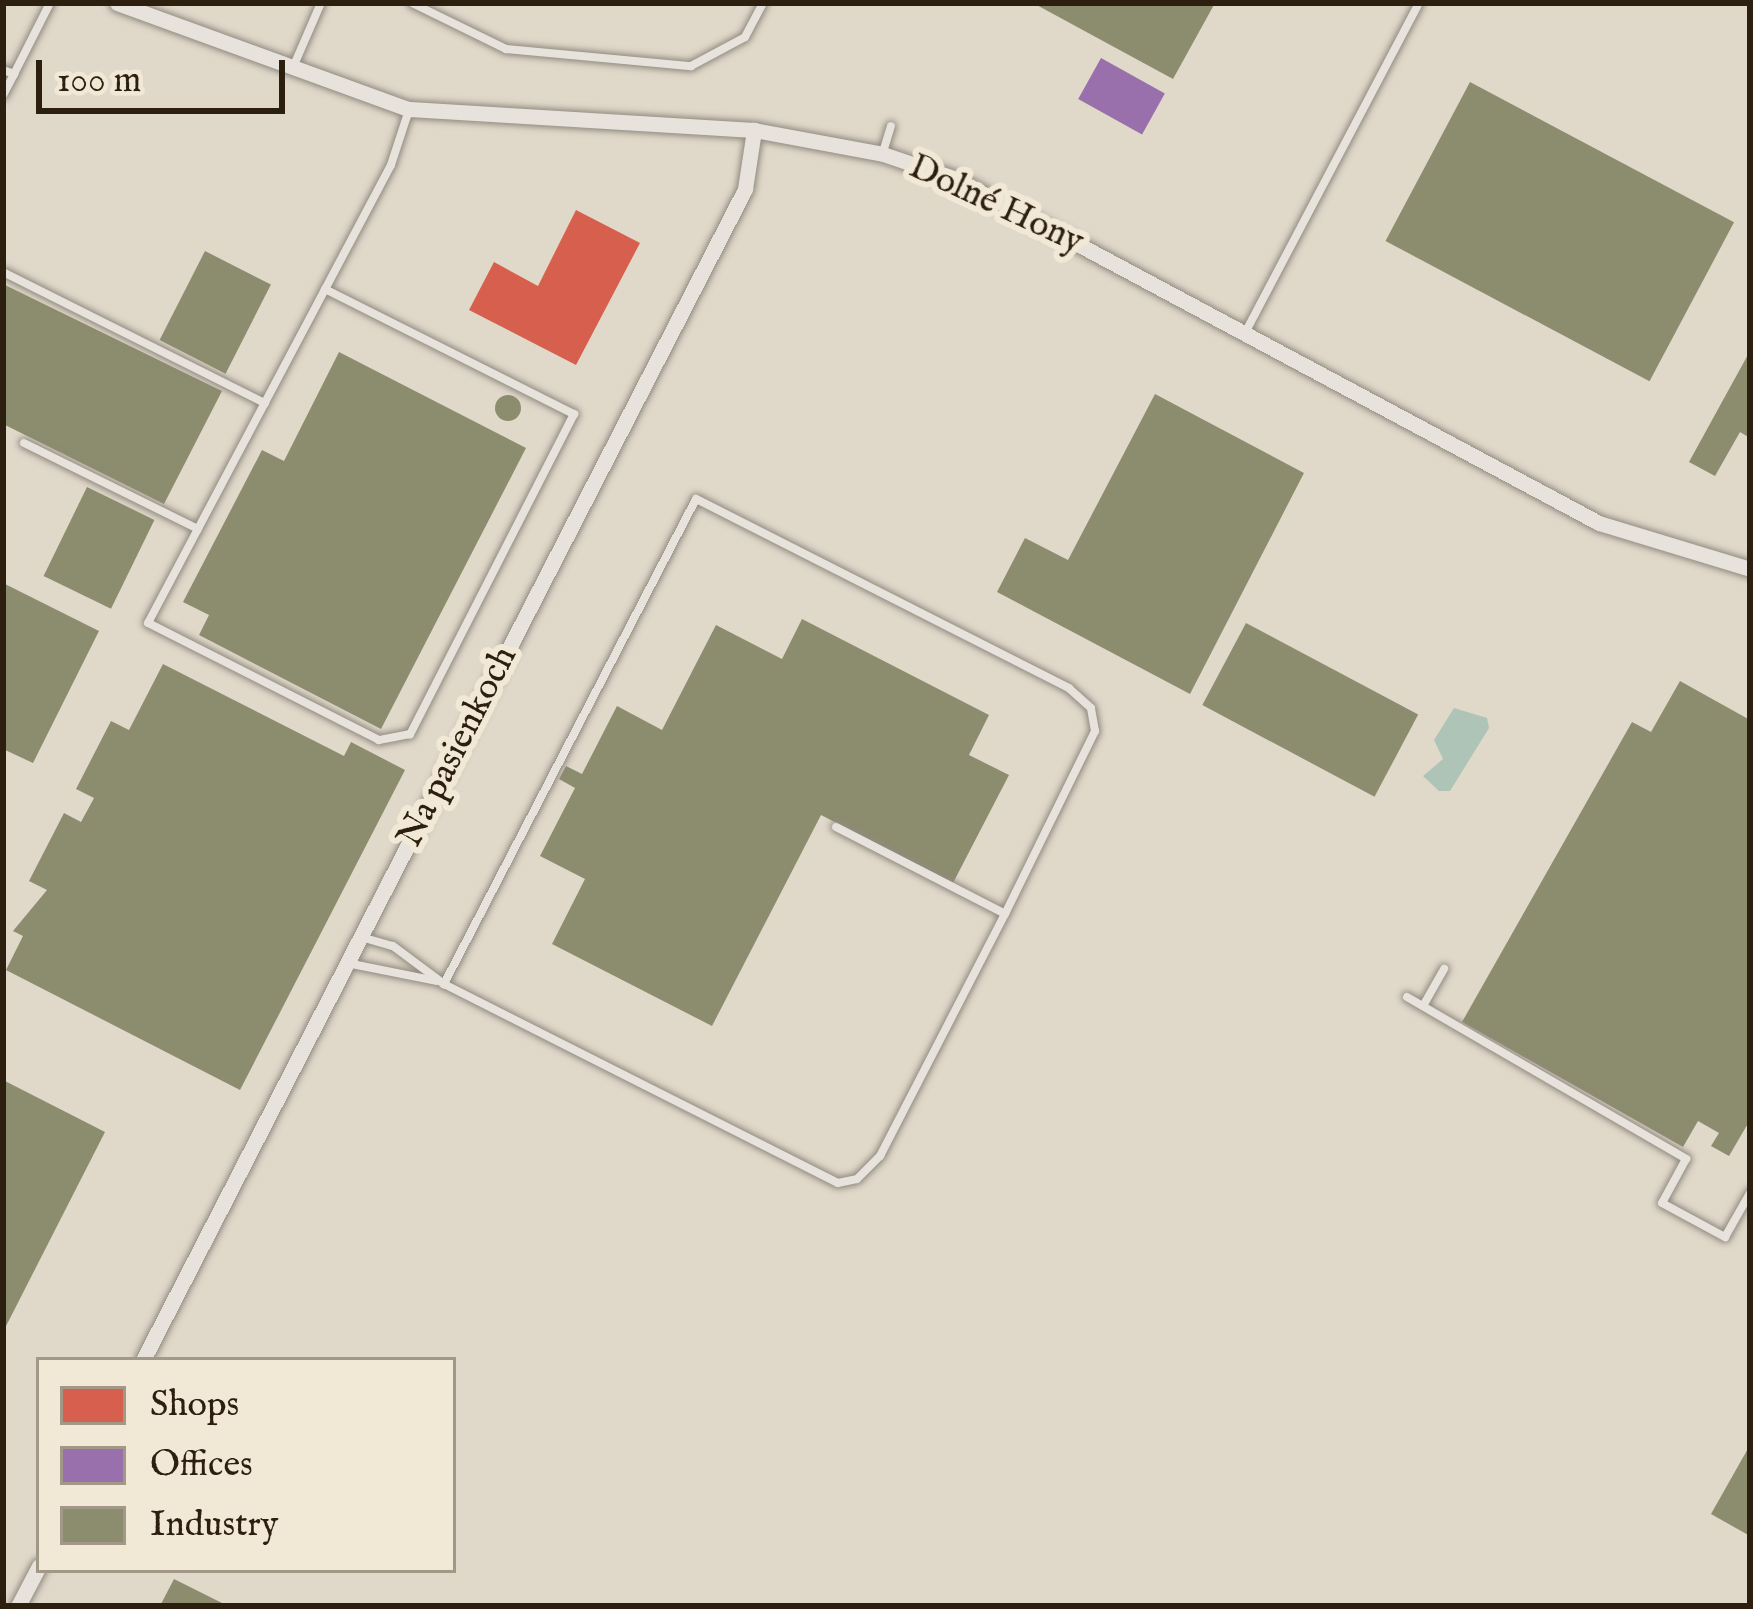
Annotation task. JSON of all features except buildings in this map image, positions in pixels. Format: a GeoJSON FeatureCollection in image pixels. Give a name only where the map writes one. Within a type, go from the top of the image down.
{"type":"FeatureCollection","features":[{"type":"Feature","properties":{"kind":"street","name":"Dolné Hony"},"geometry":{"type":"LineString","coordinates":[[117,3],[291,72],[410,109],[754,130],[883,154],[956,178],[1599,523],[1750,569]]}},
{"type":"Feature","properties":{"kind":"street","name":"Na pasienkoch"},"geometry":{"type":"LineString","coordinates":[[145,1357],[746,189],[754,130]]}},
{"type":"Feature","properties":{"kind":"street"},"geometry":{"type":"LineString","coordinates":[[18,1606],[36,1572]]}},
{"type":"Feature","properties":{"kind":"lane"},"geometry":{"type":"LineString","coordinates":[[3,95],[50,3]]}},
{"type":"Feature","properties":{"kind":"lane"},"geometry":{"type":"LineString","coordinates":[[291,72],[321,3]]}},
{"type":"Feature","properties":{"kind":"lane"},"geometry":{"type":"LineString","coordinates":[[412,3],[506,49],[691,66],[745,37],[763,3]]}},
{"type":"Feature","properties":{"kind":"lane"},"geometry":{"type":"LineString","coordinates":[[1245,334],[1419,3]]}},
{"type":"Feature","properties":{"kind":"lane"},"geometry":{"type":"LineString","coordinates":[[3,70],[14,74]]}},
{"type":"Feature","properties":{"kind":"lane"},"geometry":{"type":"LineString","coordinates":[[326,290],[574,415],[410,734],[380,740],[148,623],[392,165],[410,109]]}},
{"type":"Feature","properties":{"kind":"lane"},"geometry":{"type":"LineString","coordinates":[[883,154],[891,126]]}},
{"type":"Feature","properties":{"kind":"lane"},"geometry":{"type":"LineString","coordinates":[[3,272],[266,403]]}},
{"type":"Feature","properties":{"kind":"lane"},"geometry":{"type":"LineString","coordinates":[[24,442],[198,529]]}},
{"type":"Feature","properties":{"kind":"lane"},"geometry":{"type":"LineString","coordinates":[[361,937],[393,946],[444,984],[838,1183],[857,1179],[880,1156],[1005,914],[1095,731],[1091,708],[1069,688],[696,499],[444,984]]}},
{"type":"Feature","properties":{"kind":"lane"},"geometry":{"type":"LineString","coordinates":[[836,827],[1005,914]]}},
{"type":"Feature","properties":{"kind":"lane"},"geometry":{"type":"LineString","coordinates":[[347,963],[444,984]]}},
{"type":"Feature","properties":{"kind":"lane"},"geometry":{"type":"LineString","coordinates":[[1423,1006],[1444,968]]}},
{"type":"Feature","properties":{"kind":"lane"},"geometry":{"type":"LineString","coordinates":[[1407,998],[1686,1160],[1662,1203],[1725,1237],[1750,1193]]}},
{"type":"Feature","properties":{"kind":"shaded area"},"geometry":{"type":"Polygon","coordinates":[[[1454,708],[1487,718],[1489,728],[1450,791],[1439,791],[1423,776],[1443,759],[1434,740],[1454,708]]]}}]}
